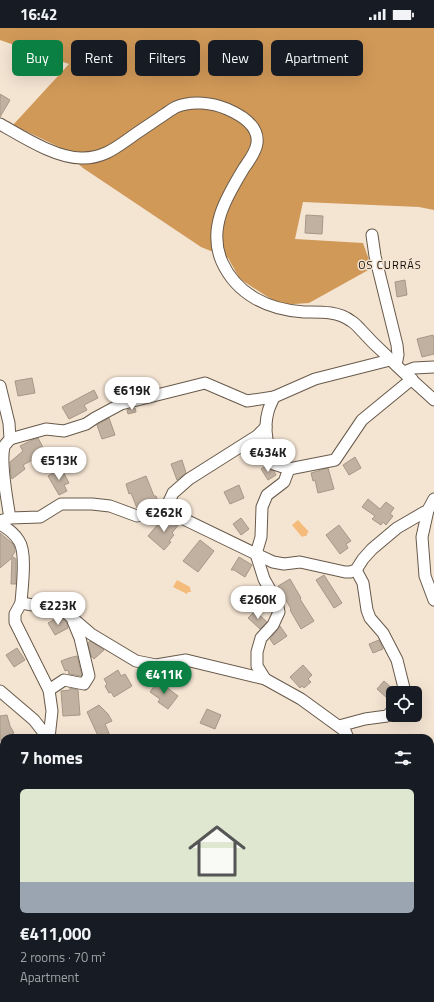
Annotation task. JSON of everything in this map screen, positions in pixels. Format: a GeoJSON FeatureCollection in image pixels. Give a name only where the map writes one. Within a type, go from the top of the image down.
{"type":"FeatureCollection","features":[{"type":"Feature","properties":{"kind":"street"},"geometry":{"type":"LineString","coordinates":[[0,124],[49,150],[67,156],[83,158],[111,152],[150,124],[177,107],[187,104],[199,103],[214,105],[238,114],[247,120],[253,128],[257,144],[254,153],[228,195],[220,214],[217,230],[218,248],[220,258],[225,268],[241,287],[251,296],[262,302],[274,307],[293,311],[331,313],[352,321],[400,369],[434,400]]}},
{"type":"Feature","properties":{"kind":"street"},"geometry":{"type":"LineString","coordinates":[[274,397],[268,412],[265,433],[269,452],[274,464],[289,469],[335,460],[362,420],[400,369],[397,346],[375,256],[372,235]]}},
{"type":"Feature","properties":{"kind":"street"},"geometry":{"type":"LineString","coordinates":[[49,734],[52,710],[49,690],[15,622],[15,614],[21,603],[24,555],[20,541],[4,527],[3,521],[2,460],[4,446],[10,440],[46,429],[64,431],[86,424],[121,404],[205,383],[247,401],[274,397],[315,379],[434,366]]}},
{"type":"Feature","properties":{"kind":"street"},"geometry":{"type":"LineString","coordinates":[[0,386],[9,423],[10,440]]}},
{"type":"Feature","properties":{"kind":"street"},"geometry":{"type":"LineString","coordinates":[[164,510],[173,493],[189,479],[257,436],[266,427]]}},
{"type":"Feature","properties":{"kind":"street"},"geometry":{"type":"LineString","coordinates":[[265,679],[257,666],[257,652],[261,638],[273,625],[279,612],[277,602],[264,579],[256,554],[261,537],[262,507],[267,495],[284,482],[289,469]]}},
{"type":"Feature","properties":{"kind":"street"},"geometry":{"type":"LineString","coordinates":[[434,499],[428,510],[422,537],[426,576],[434,600]]}},
{"type":"Feature","properties":{"kind":"street"},"geometry":{"type":"LineString","coordinates":[[3,521],[40,517],[61,504],[92,504],[110,506],[137,516],[164,510],[273,562],[284,564],[300,562],[350,572],[356,570],[372,549],[397,528],[428,510]]}},
{"type":"Feature","properties":{"kind":"street"},"geometry":{"type":"LineString","coordinates":[[356,570],[363,583],[367,610],[370,618],[383,633],[398,660],[404,686]]}},
{"type":"Feature","properties":{"kind":"street"},"geometry":{"type":"LineString","coordinates":[[21,603],[63,610],[92,634],[136,661],[156,665],[186,660],[265,679],[301,699],[345,730],[346,734]]}},
{"type":"Feature","properties":{"kind":"street"},"geometry":{"type":"LineString","coordinates":[[49,690],[64,680],[84,684],[89,676],[80,638],[71,617]]}},
{"type":"Feature","properties":{"kind":"street"},"geometry":{"type":"LineString","coordinates":[[0,691],[34,720],[46,734]]}},
{"type":"Feature","properties":{"kind":"street"},"geometry":{"type":"LineString","coordinates":[[339,726],[365,719],[386,716]]}},
{"type":"Feature","properties":{"kind":"shaded area"},"geometry":{"type":"Polygon","coordinates":[[[0,28],[434,28],[434,210],[419,207],[303,202],[295,239],[363,243],[372,268],[309,303],[280,305],[240,279],[228,258],[201,247],[83,168],[59,147],[13,125],[58,76],[63,76],[63,71],[69,64],[63,62],[63,40],[12,40],[12,44],[0,40],[0,28]]]}},
{"type":"Feature","properties":{"kind":"shaded area"},"geometry":{"type":"Polygon","coordinates":[[[298,520],[309,532],[306,536],[302,537],[292,525],[298,520]]]}},
{"type":"Feature","properties":{"kind":"shaded area"},"geometry":{"type":"Polygon","coordinates":[[[177,580],[190,587],[191,592],[188,592],[187,594],[173,587],[177,580]]]}},
{"type":"Feature","properties":{"kind":"building"},"geometry":{"type":"Polygon","coordinates":[[[0,94],[10,100],[0,117],[0,94]]]}},
{"type":"Feature","properties":{"kind":"building"},"geometry":{"type":"Polygon","coordinates":[[[306,215],[323,216],[322,234],[305,233],[306,215]]]}},
{"type":"Feature","properties":{"kind":"building"},"geometry":{"type":"Polygon","coordinates":[[[405,280],[407,295],[397,297],[395,282],[405,280]]]}},
{"type":"Feature","properties":{"kind":"building"},"geometry":{"type":"Polygon","coordinates":[[[433,335],[434,354],[422,357],[417,339],[433,335]]]}},
{"type":"Feature","properties":{"kind":"building"},"geometry":{"type":"Polygon","coordinates":[[[32,378],[35,393],[18,396],[15,381],[32,378]]]}},
{"type":"Feature","properties":{"kind":"building"},"geometry":{"type":"Polygon","coordinates":[[[94,390],[98,398],[84,405],[87,410],[69,419],[62,407],[94,390]]]}},
{"type":"Feature","properties":{"kind":"building"},"geometry":{"type":"Polygon","coordinates":[[[135,408],[136,412],[128,414],[127,410],[135,408]]]}},
{"type":"Feature","properties":{"kind":"building"},"geometry":{"type":"Polygon","coordinates":[[[109,418],[115,435],[102,439],[97,425],[109,418]]]}},
{"type":"Feature","properties":{"kind":"building"},"geometry":{"type":"Polygon","coordinates":[[[38,438],[46,453],[23,465],[25,469],[12,479],[10,462],[23,451],[20,446],[38,438]]]}},
{"type":"Feature","properties":{"kind":"building"},"geometry":{"type":"Polygon","coordinates":[[[355,457],[361,468],[349,475],[343,465],[355,457]]]}},
{"type":"Feature","properties":{"kind":"building"},"geometry":{"type":"Polygon","coordinates":[[[182,460],[186,473],[177,480],[171,464],[182,460]]]}},
{"type":"Feature","properties":{"kind":"building"},"geometry":{"type":"Polygon","coordinates":[[[267,465],[276,475],[268,480],[261,469],[267,465]]]}},
{"type":"Feature","properties":{"kind":"building"},"geometry":{"type":"Polygon","coordinates":[[[61,468],[69,483],[64,485],[67,491],[59,495],[48,476],[61,468]]]}},
{"type":"Feature","properties":{"kind":"building"},"geometry":{"type":"Polygon","coordinates":[[[328,468],[334,489],[318,493],[315,480],[313,481],[311,473],[328,468]]]}},
{"type":"Feature","properties":{"kind":"building"},"geometry":{"type":"Polygon","coordinates":[[[146,476],[159,504],[138,509],[131,493],[129,494],[126,484],[146,476]]]}},
{"type":"Feature","properties":{"kind":"building"},"geometry":{"type":"Polygon","coordinates":[[[239,485],[244,498],[230,504],[224,492],[239,485]]]}},
{"type":"Feature","properties":{"kind":"building"},"geometry":{"type":"Polygon","coordinates":[[[368,499],[380,509],[386,502],[394,508],[390,514],[393,516],[386,525],[383,522],[381,525],[372,519],[375,516],[362,507],[368,499]]]}},
{"type":"Feature","properties":{"kind":"building"},"geometry":{"type":"Polygon","coordinates":[[[164,517],[179,524],[172,533],[174,535],[169,541],[171,542],[164,550],[148,536],[164,517]]]}},
{"type":"Feature","properties":{"kind":"building"},"geometry":{"type":"Polygon","coordinates":[[[241,518],[249,529],[241,535],[233,524],[241,518]]]}},
{"type":"Feature","properties":{"kind":"building"},"geometry":{"type":"Polygon","coordinates":[[[339,525],[351,541],[346,544],[348,548],[340,554],[326,535],[339,525]]]}},
{"type":"Feature","properties":{"kind":"building"},"geometry":{"type":"Polygon","coordinates":[[[0,533],[12,543],[15,548],[15,552],[12,556],[16,559],[16,584],[11,584],[12,558],[0,568],[0,533]]]}},
{"type":"Feature","properties":{"kind":"building"},"geometry":{"type":"Polygon","coordinates":[[[200,540],[214,551],[198,572],[183,561],[200,540]]]}},
{"type":"Feature","properties":{"kind":"building"},"geometry":{"type":"Polygon","coordinates":[[[239,557],[252,565],[245,577],[234,570],[231,570],[239,557]]]}},
{"type":"Feature","properties":{"kind":"building"},"geometry":{"type":"Polygon","coordinates":[[[324,575],[342,603],[334,608],[316,580],[324,575]]]}},
{"type":"Feature","properties":{"kind":"building"},"geometry":{"type":"Polygon","coordinates":[[[290,579],[301,598],[300,599],[314,621],[301,629],[278,586],[290,579]]]}},
{"type":"Feature","properties":{"kind":"building"},"geometry":{"type":"Polygon","coordinates":[[[244,589],[253,591],[252,599],[242,596],[244,589]]]}},
{"type":"Feature","properties":{"kind":"building"},"geometry":{"type":"Polygon","coordinates":[[[255,611],[267,622],[260,629],[248,618],[255,611]]]}},
{"type":"Feature","properties":{"kind":"building"},"geometry":{"type":"Polygon","coordinates":[[[61,617],[66,622],[68,628],[55,635],[48,623],[57,618],[58,620],[61,617]]]}},
{"type":"Feature","properties":{"kind":"building"},"geometry":{"type":"Polygon","coordinates":[[[280,626],[287,636],[274,645],[270,639],[280,626]]]}},
{"type":"Feature","properties":{"kind":"building"},"geometry":{"type":"Polygon","coordinates":[[[379,640],[383,649],[373,653],[369,644],[379,640]]]}},
{"type":"Feature","properties":{"kind":"building"},"geometry":{"type":"Polygon","coordinates":[[[90,641],[104,650],[94,659],[91,656],[88,643],[90,641]]]}},
{"type":"Feature","properties":{"kind":"building"},"geometry":{"type":"Polygon","coordinates":[[[17,648],[25,660],[14,667],[6,655],[17,648]]]}},
{"type":"Feature","properties":{"kind":"building"},"geometry":{"type":"Polygon","coordinates":[[[77,656],[81,676],[69,674],[68,670],[65,671],[61,661],[77,656]]]}},
{"type":"Feature","properties":{"kind":"building"},"geometry":{"type":"Polygon","coordinates":[[[303,665],[312,675],[308,679],[311,682],[304,688],[302,686],[300,688],[290,677],[303,665]]]}},
{"type":"Feature","properties":{"kind":"building"},"geometry":{"type":"Polygon","coordinates":[[[118,670],[121,676],[125,674],[132,686],[114,697],[111,692],[109,693],[105,686],[107,684],[104,679],[118,670]]]}},
{"type":"Feature","properties":{"kind":"building"},"geometry":{"type":"Polygon","coordinates":[[[158,681],[178,696],[168,709],[158,702],[160,699],[150,692],[158,681]]]}},
{"type":"Feature","properties":{"kind":"building"},"geometry":{"type":"Polygon","coordinates":[[[384,681],[390,686],[386,686],[386,697],[377,689],[384,681]]]}},
{"type":"Feature","properties":{"kind":"building"},"geometry":{"type":"Polygon","coordinates":[[[70,688],[78,690],[80,715],[63,716],[61,691],[70,690],[70,688]]]}},
{"type":"Feature","properties":{"kind":"building"},"geometry":{"type":"Polygon","coordinates":[[[99,705],[108,714],[112,721],[105,724],[109,734],[97,734],[87,712],[99,705]]]}},
{"type":"Feature","properties":{"kind":"building"},"geometry":{"type":"Polygon","coordinates":[[[207,709],[221,715],[215,729],[200,723],[207,709]]]}},
{"type":"Feature","properties":{"kind":"building"},"geometry":{"type":"Polygon","coordinates":[[[7,715],[14,733],[0,734],[0,716],[7,715]]]}},
{"type":"Feature","properties":{"kind":"district","name":"OS CURRÁS"},"geometry":{"type":"Point","coordinates":[390,265]}}]}
